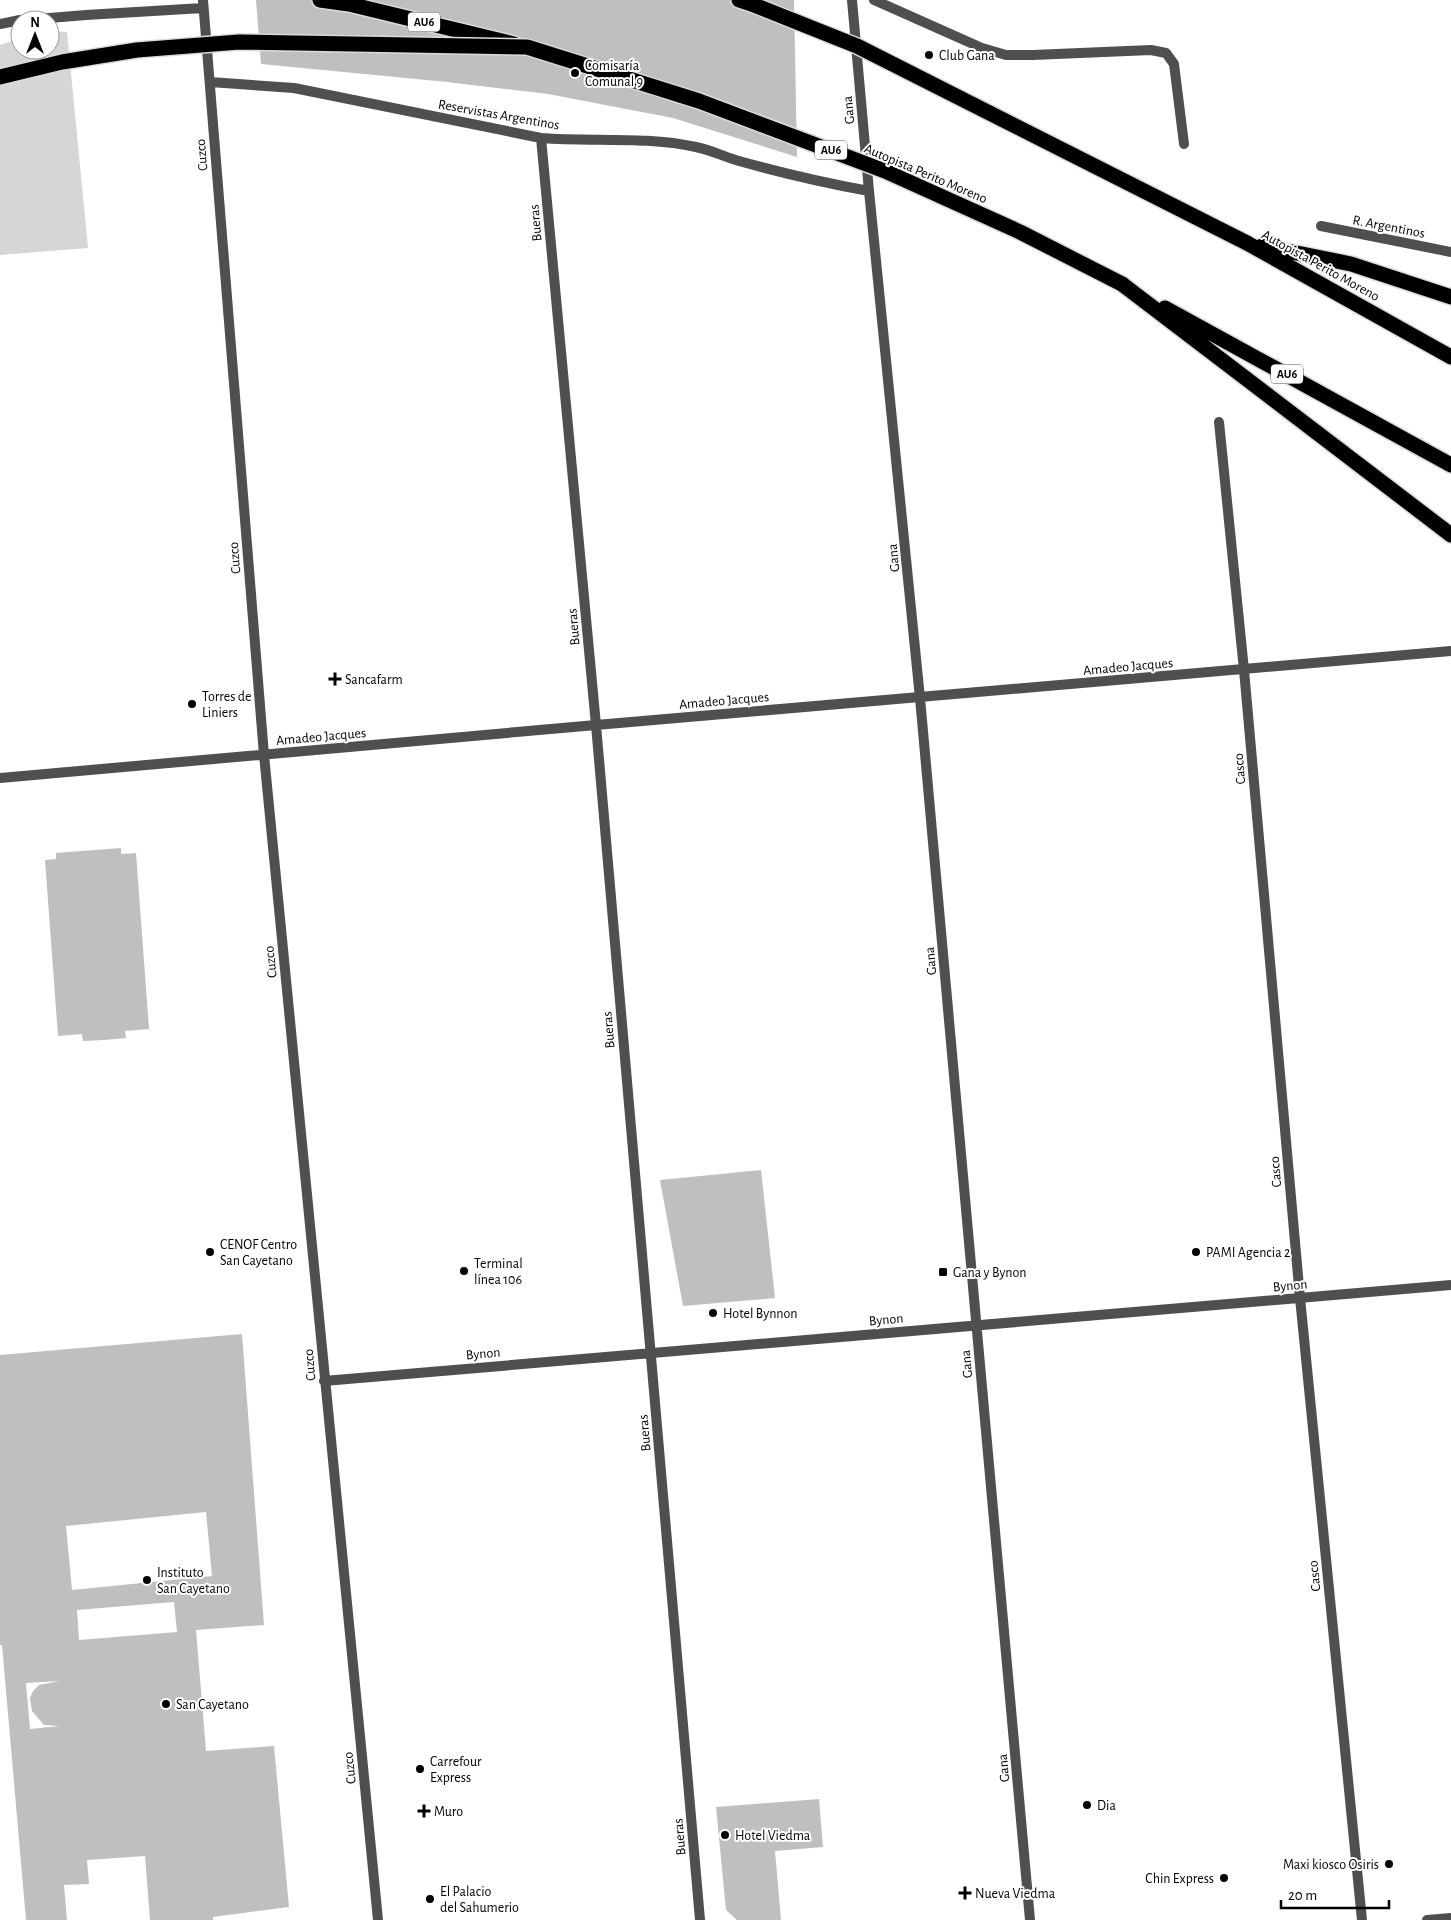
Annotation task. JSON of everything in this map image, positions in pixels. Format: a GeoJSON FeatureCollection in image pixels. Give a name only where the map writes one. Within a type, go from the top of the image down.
{"type":"FeatureCollection","features":[{"type":"Feature","properties":{"kind":"highway","name":"Autopista Perito Moreno"},"geometry":{"type":"LineString","coordinates":[[320,0],[349,4],[527,47],[699,101],[885,171],[1020,232],[1122,284],[1451,465]]}},
{"type":"Feature","properties":{"kind":"highway","name":"Autopista Perito Moreno"},"geometry":{"type":"LineString","coordinates":[[745,2],[857,46],[1247,243],[1451,357]]}},
{"type":"Feature","properties":{"kind":"highway"},"geometry":{"type":"LineString","coordinates":[[0,77],[62,62],[137,50],[239,42],[527,47]]}},
{"type":"Feature","properties":{"kind":"highway"},"geometry":{"type":"LineString","coordinates":[[1247,243],[1351,264],[1451,297]]}},
{"type":"Feature","properties":{"kind":"highway"},"geometry":{"type":"LineString","coordinates":[[1122,284],[1451,535]]}},
{"type":"Feature","properties":{"kind":"street","name":"Gana"},"geometry":{"type":"LineString","coordinates":[[852,0],[869,191],[920,698],[1030,1920]]}},
{"type":"Feature","properties":{"kind":"street"},"geometry":{"type":"LineString","coordinates":[[874,0],[982,48],[1006,55],[1151,50],[1166,53],[1174,64],[1184,144]]}},
{"type":"Feature","properties":{"kind":"street"},"geometry":{"type":"LineString","coordinates":[[60,17],[203,4]]}},
{"type":"Feature","properties":{"kind":"street","name":"Cuzco"},"geometry":{"type":"LineString","coordinates":[[203,4],[264,755],[378,1920]]}},
{"type":"Feature","properties":{"kind":"street","name":"Reservistas Argentinos"},"geometry":{"type":"LineString","coordinates":[[210,82],[294,88],[540,138],[654,141],[697,147],[736,160],[811,180],[869,191]]}},
{"type":"Feature","properties":{"kind":"street","name":"Bueras"},"geometry":{"type":"LineString","coordinates":[[540,138],[596,725],[700,1920]]}},
{"type":"Feature","properties":{"kind":"street","name":"R. Argentinos"},"geometry":{"type":"LineString","coordinates":[[1321,226],[1451,252]]}},
{"type":"Feature","properties":{"kind":"street","name":"Casco"},"geometry":{"type":"LineString","coordinates":[[1219,422],[1244,670],[1300,1298],[1362,1920]]}},
{"type":"Feature","properties":{"kind":"street","name":"Amadeo Jacques"},"geometry":{"type":"LineString","coordinates":[[0,778],[1451,652]]}},
{"type":"Feature","properties":{"kind":"street","name":"Bynon"},"geometry":{"type":"LineString","coordinates":[[324,1381],[1451,1285]]}},
{"type":"Feature","properties":{"kind":"street"},"geometry":{"type":"LineString","coordinates":[[1427,1920],[1451,1918]]}},
{"type":"Feature","properties":{"kind":"shaded area"},"geometry":{"type":"Polygon","coordinates":[[[60,31],[67,32],[88,248],[0,255],[0,45],[10,42],[10,60],[60,60],[60,31]]]}},
{"type":"Feature","properties":{"kind":"building","name":"Comisaría Comunal 9"},"geometry":{"type":"Polygon","coordinates":[[[256,0],[794,0],[797,157],[673,118],[548,94],[261,64],[256,0]]]}},
{"type":"Feature","properties":{"kind":"building"},"geometry":{"type":"Polygon","coordinates":[[[121,848],[121,854],[136,853],[149,1029],[125,1031],[126,1038],[104,1040],[83,1041],[82,1034],[58,1036],[45,860],[56,859],[56,853],[121,848]]]}},
{"type":"Feature","properties":{"kind":"building"},"geometry":{"type":"Polygon","coordinates":[[[761,1170],[775,1298],[683,1306],[660,1180],[761,1170]]]}},
{"type":"Feature","properties":{"kind":"building"},"geometry":{"type":"Polygon","coordinates":[[[242,1334],[264,1625],[196,1630],[206,1751],[274,1746],[289,1907],[213,1917],[213,1920],[150,1920],[145,1856],[87,1860],[89,1884],[64,1885],[67,1920],[26,1920],[2,1645],[0,1645],[0,1355],[242,1334]],[[206,1512],[66,1526],[72,1590],[212,1576],[206,1512]],[[174,1602],[77,1610],[79,1640],[177,1632],[174,1602]],[[60,1681],[26,1683],[30,1729],[60,1726],[44,1725],[32,1711],[30,1698],[33,1691],[39,1685],[60,1681]]]}},
{"type":"Feature","properties":{"kind":"building"},"geometry":{"type":"Polygon","coordinates":[[[819,1799],[823,1847],[775,1851],[781,1920],[737,1920],[726,1910],[716,1807],[819,1799]]]}},
{"type":"Feature","properties":{"kind":"place","name":"Club Gana"},"geometry":{"type":"Point","coordinates":[929,55]}},
{"type":"Feature","properties":{"kind":"place","name":"Comisaría Comunal 9"},"geometry":{"type":"Point","coordinates":[575,73]}},
{"type":"Feature","properties":{"kind":"place","name":"Sancafarm"},"geometry":{"type":"Point","coordinates":[335,679]}},
{"type":"Feature","properties":{"kind":"place","name":"Torres de Liniers"},"geometry":{"type":"Point","coordinates":[192,704]}},
{"type":"Feature","properties":{"kind":"place","name":"CENOF Centro San Cayetano"},"geometry":{"type":"Point","coordinates":[210,1252]}},
{"type":"Feature","properties":{"kind":"place","name":"PAMI Agencia 2"},"geometry":{"type":"Point","coordinates":[1196,1252]}},
{"type":"Feature","properties":{"kind":"place","name":"Terminal línea 106"},"geometry":{"type":"Point","coordinates":[464,1271]}},
{"type":"Feature","properties":{"kind":"place","name":"Gana y Bynon"},"geometry":{"type":"Point","coordinates":[943,1272]}},
{"type":"Feature","properties":{"kind":"place","name":"Hotel Bynnon"},"geometry":{"type":"Point","coordinates":[713,1313]}},
{"type":"Feature","properties":{"kind":"place","name":"Instituto San Cayetano"},"geometry":{"type":"Point","coordinates":[147,1580]}},
{"type":"Feature","properties":{"kind":"place","name":"San Cayetano"},"geometry":{"type":"Point","coordinates":[166,1704]}},
{"type":"Feature","properties":{"kind":"place","name":"Carrefour Express"},"geometry":{"type":"Point","coordinates":[420,1769]}},
{"type":"Feature","properties":{"kind":"place","name":"Dia"},"geometry":{"type":"Point","coordinates":[1087,1805]}},
{"type":"Feature","properties":{"kind":"place","name":"Muro"},"geometry":{"type":"Point","coordinates":[424,1811]}},
{"type":"Feature","properties":{"kind":"place","name":"Hotel Viedma"},"geometry":{"type":"Point","coordinates":[725,1835]}},
{"type":"Feature","properties":{"kind":"place","name":"Maxi kiosco Osiris"},"geometry":{"type":"Point","coordinates":[1389,1864]}},
{"type":"Feature","properties":{"kind":"place","name":"Chin Express"},"geometry":{"type":"Point","coordinates":[1224,1878]}},
{"type":"Feature","properties":{"kind":"place","name":"Nueva Viedma"},"geometry":{"type":"Point","coordinates":[965,1893]}},
{"type":"Feature","properties":{"kind":"place","name":"El Palacio del Sahumerio"},"geometry":{"type":"Point","coordinates":[430,1899]}}]}
